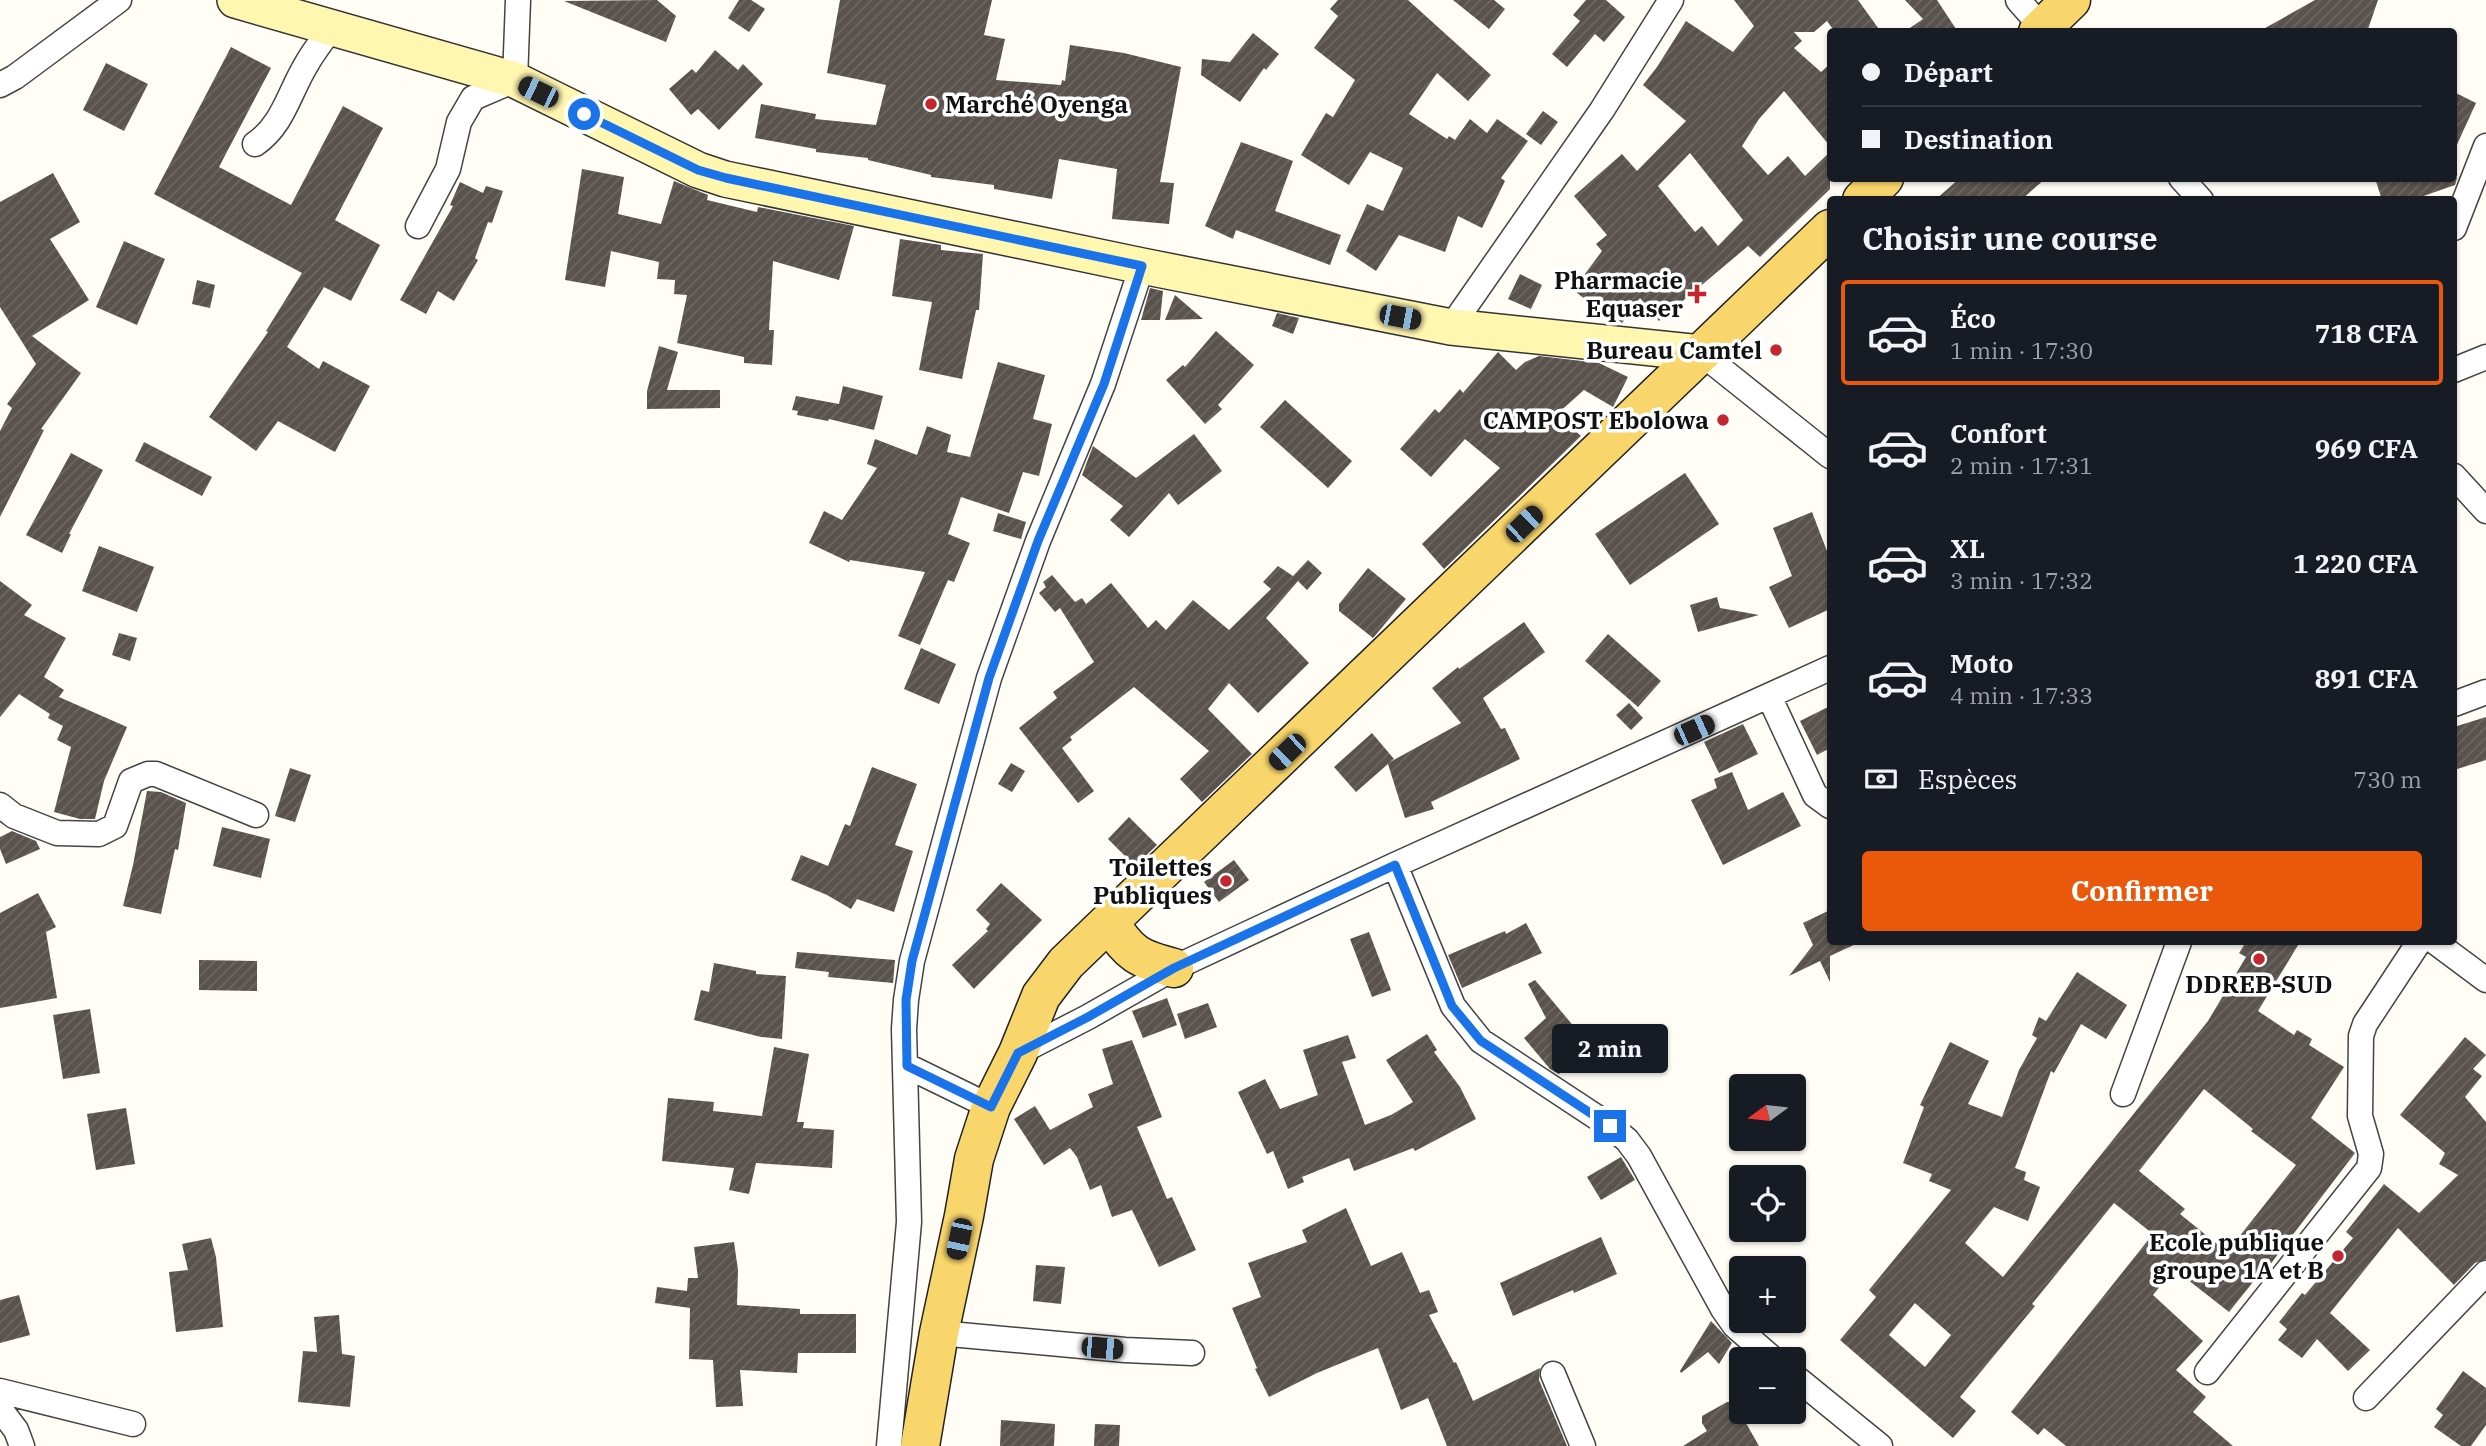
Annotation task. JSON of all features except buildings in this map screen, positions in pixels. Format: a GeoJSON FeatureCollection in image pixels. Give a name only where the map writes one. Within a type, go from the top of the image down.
{"type":"FeatureCollection","features":[{"type":"Feature","properties":{"kind":"main road"},"geometry":{"type":"LineString","coordinates":[[235,0],[515,80],[698,170],[716,176],[1142,266],[1451,327],[1701,353]]}},
{"type":"Feature","properties":{"kind":"main road"},"geometry":{"type":"LineString","coordinates":[[2036,23],[2071,0]]}},
{"type":"Feature","properties":{"kind":"main road"},"geometry":{"type":"LineString","coordinates":[[1866,196],[1880,182]]}},
{"type":"Feature","properties":{"kind":"main road"},"geometry":{"type":"LineString","coordinates":[[920,1446],[939,1333],[974,1159],[991,1107],[1018,1053],[1041,996],[1066,963],[1827,232]]}},
{"type":"Feature","properties":{"kind":"main road"},"geometry":{"type":"LineString","coordinates":[[1110,923],[1123,944],[1146,960],[1174,968]]}},
{"type":"Feature","properties":{"kind":"street"},"geometry":{"type":"LineString","coordinates":[[0,85],[15,77],[119,0]]}},
{"type":"Feature","properties":{"kind":"street"},"geometry":{"type":"LineString","coordinates":[[418,226],[448,169],[459,122],[473,98],[515,80],[518,0]]}},
{"type":"Feature","properties":{"kind":"street"},"geometry":{"type":"LineString","coordinates":[[1451,327],[1602,110],[1671,0]]}},
{"type":"Feature","properties":{"kind":"street"},"geometry":{"type":"LineString","coordinates":[[255,144],[268,135],[305,65],[331,28]]}},
{"type":"Feature","properties":{"kind":"street"},"geometry":{"type":"LineString","coordinates":[[2457,220],[2486,146]]}},
{"type":"Feature","properties":{"kind":"street"},"geometry":{"type":"LineString","coordinates":[[2185,182],[2197,196]]}},
{"type":"Feature","properties":{"kind":"street"},"geometry":{"type":"LineString","coordinates":[[889,1446],[909,1222],[906,1000],[912,961],[989,678],[1038,541],[1104,384],[1142,266]]}},
{"type":"Feature","properties":{"kind":"street"},"geometry":{"type":"LineString","coordinates":[[1701,353],[1827,454]]}},
{"type":"Feature","properties":{"kind":"street"},"geometry":{"type":"LineString","coordinates":[[2457,369],[2486,357]]}},
{"type":"Feature","properties":{"kind":"street"},"geometry":{"type":"LineString","coordinates":[[2457,479],[2486,511]]}},
{"type":"Feature","properties":{"kind":"street"},"geometry":{"type":"LineString","coordinates":[[1018,1053],[1174,968],[1827,669]]}},
{"type":"Feature","properties":{"kind":"street"},"geometry":{"type":"LineString","coordinates":[[2457,703],[2486,692]]}},
{"type":"Feature","properties":{"kind":"street"},"geometry":{"type":"LineString","coordinates":[[1769,696],[1815,795],[1827,804]]}},
{"type":"Feature","properties":{"kind":"street"},"geometry":{"type":"LineString","coordinates":[[0,805],[14,816],[57,833],[99,834],[115,826],[131,781],[148,774],[156,774],[256,815]]}},
{"type":"Feature","properties":{"kind":"street"},"geometry":{"type":"LineString","coordinates":[[1395,865],[1452,1006],[1466,1025],[1481,1041],[1600,1119],[1627,1140],[1639,1156],[1723,1309],[1735,1326],[1759,1347]]}},
{"type":"Feature","properties":{"kind":"street"},"geometry":{"type":"LineString","coordinates":[[2123,1094],[2178,945]]}},
{"type":"Feature","properties":{"kind":"street"},"geometry":{"type":"LineString","coordinates":[[2207,1372],[2369,1168],[2371,1154],[2360,1116],[2361,1036],[2365,1024],[2417,945]]}},
{"type":"Feature","properties":{"kind":"street"},"geometry":{"type":"LineString","coordinates":[[2439,945],[2486,980]]}},
{"type":"Feature","properties":{"kind":"street"},"geometry":{"type":"LineString","coordinates":[[907,1066],[991,1107]]}},
{"type":"Feature","properties":{"kind":"street"},"geometry":{"type":"LineString","coordinates":[[2366,1398],[2486,1273]]}},
{"type":"Feature","properties":{"kind":"street"},"geometry":{"type":"LineString","coordinates":[[939,1333],[1125,1350],[1192,1353]]}},
{"type":"Feature","properties":{"kind":"street"},"geometry":{"type":"LineString","coordinates":[[1553,1374],[1583,1446]]}},
{"type":"Feature","properties":{"kind":"street"},"geometry":{"type":"LineString","coordinates":[[1806,1386],[1880,1446]]}},
{"type":"Feature","properties":{"kind":"street"},"geometry":{"type":"LineString","coordinates":[[0,1391],[133,1424]]}},
{"type":"Feature","properties":{"kind":"street"},"geometry":{"type":"LineString","coordinates":[[0,1409],[16,1430],[22,1446]]}},
{"type":"Feature","properties":{"kind":"place","name":"Marché Oyenga"},"geometry":{"type":"Point","coordinates":[931,104]}},
{"type":"Feature","properties":{"kind":"place","name":"Pharmacie Equaser"},"geometry":{"type":"Point","coordinates":[1697,294]}},
{"type":"Feature","properties":{"kind":"place","name":"Bureau Camtel"},"geometry":{"type":"Point","coordinates":[1776,350]}},
{"type":"Feature","properties":{"kind":"place","name":"CAMPOST Ebolowa"},"geometry":{"type":"Point","coordinates":[1723,420]}},
{"type":"Feature","properties":{"kind":"place","name":"Toilettes Publiques"},"geometry":{"type":"Point","coordinates":[1226,881]}},
{"type":"Feature","properties":{"kind":"place","name":"DDREB-SUD"},"geometry":{"type":"Point","coordinates":[2259,959]}},
{"type":"Feature","properties":{"kind":"place","name":"Ecole publique groupe 1A et B"},"geometry":{"type":"Point","coordinates":[2338,1256]}},
{"type":"Feature","properties":{"kind":"route"},"geometry":{"type":"LineString","coordinates":[[584,114],[698,170],[726,178],[1142,266],[1104,384],[1038,541],[989,678],[912,961],[904,1029],[907,1066],[991,1107],[1018,1053],[1174,968],[1395,865],[1452,1006],[1466,1025],[1481,1041],[1610,1126]]}}]}
